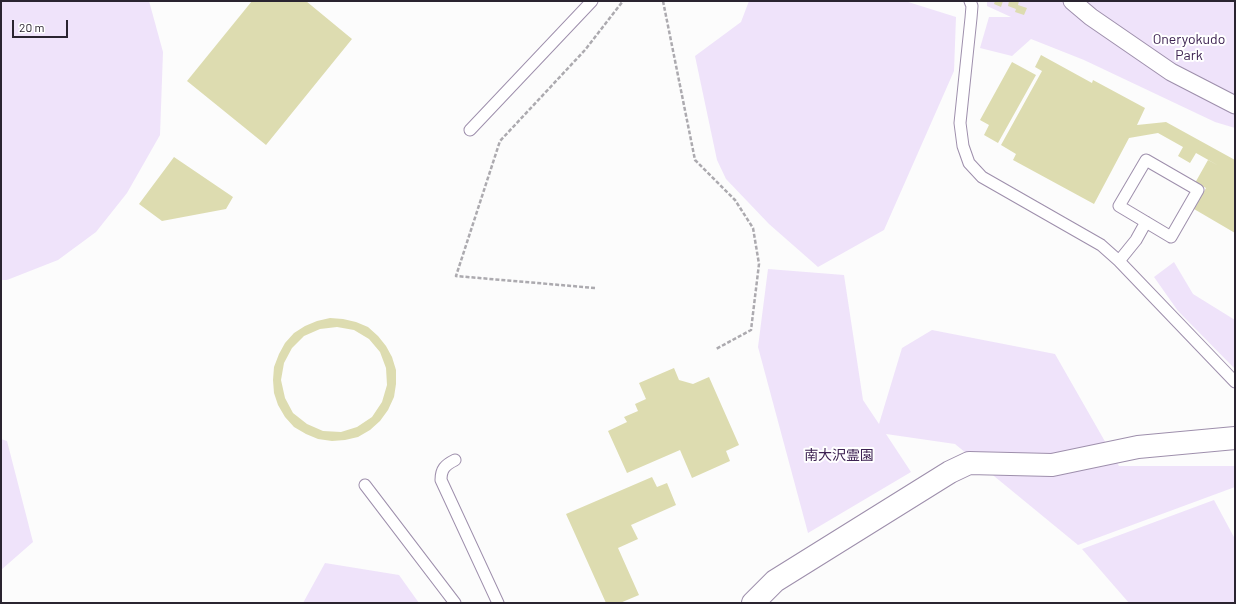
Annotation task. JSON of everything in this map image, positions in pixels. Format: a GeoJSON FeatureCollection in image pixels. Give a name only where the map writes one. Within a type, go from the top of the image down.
{"type":"FeatureCollection","features":[{"type":"Feature","properties":{"kind":"street"},"geometry":{"type":"LineString","coordinates":[[1072,1],[1091,17],[1171,72],[1235,105]]}},
{"type":"Feature","properties":{"kind":"street"},"geometry":{"type":"LineString","coordinates":[[753,603],[775,582],[950,472],[969,463],[1052,465],[1138,447],[1235,438]]}},
{"type":"Feature","properties":{"kind":"lane"},"geometry":{"type":"LineString","coordinates":[[470,130],[592,1]]}},
{"type":"Feature","properties":{"kind":"lane"},"geometry":{"type":"LineString","coordinates":[[970,1],[972,6],[960,123],[963,146],[969,163],[982,177],[1101,245],[1119,261],[1235,382]]}},
{"type":"Feature","properties":{"kind":"lane"},"geometry":{"type":"LineString","coordinates":[[1146,160],[1198,190],[1171,237],[1146,222],[1119,206],[1146,160]]}},
{"type":"Feature","properties":{"kind":"lane"},"geometry":{"type":"LineString","coordinates":[[1119,261],[1136,240],[1146,222]]}},
{"type":"Feature","properties":{"kind":"lane"},"geometry":{"type":"LineString","coordinates":[[455,460],[446,464],[443,468],[441,480],[498,603]]}},
{"type":"Feature","properties":{"kind":"lane"},"geometry":{"type":"LineString","coordinates":[[365,485],[455,603]]}},
{"type":"Feature","properties":{"kind":"path"},"geometry":{"type":"LineString","coordinates":[[595,288],[456,276],[500,141],[585,50],[623,1]]}},
{"type":"Feature","properties":{"kind":"path"},"geometry":{"type":"LineString","coordinates":[[663,1],[694,160],[735,200],[753,228],[759,264],[751,330],[716,350]]}},
{"type":"Feature","properties":{"kind":"green space"},"geometry":{"type":"Polygon","coordinates":[[[1,1],[149,1],[163,52],[160,135],[127,193],[96,232],[58,260],[7,280],[1,280],[1,1]]]}},
{"type":"Feature","properties":{"kind":"green space"},"geometry":{"type":"Polygon","coordinates":[[[749,1],[905,1],[956,17],[954,71],[884,230],[818,267],[769,224],[726,179],[717,160],[695,56],[741,22],[749,1]]]}},
{"type":"Feature","properties":{"kind":"green space","name":"Oneryokudo Park"},"geometry":{"type":"Polygon","coordinates":[[[987,1],[1235,1],[1235,128],[1215,122],[1084,60],[1031,39],[1012,56],[980,48],[989,17],[1011,17],[987,6],[987,1]]]}},
{"type":"Feature","properties":{"kind":"green space"},"geometry":{"type":"Polygon","coordinates":[[[1174,262],[1193,294],[1235,320],[1235,369],[1178,311],[1154,277],[1174,262]]]}},
{"type":"Feature","properties":{"kind":"green space","name":"南大沢霊園"},"geometry":{"type":"Polygon","coordinates":[[[768,269],[844,275],[863,400],[879,424],[902,348],[932,330],[1055,354],[1119,466],[1235,466],[1235,487],[1078,545],[955,444],[886,434],[911,472],[808,533],[758,347],[768,269]]]}},
{"type":"Feature","properties":{"kind":"green space"},"geometry":{"type":"Polygon","coordinates":[[[1,439],[7,441],[33,542],[1,570],[1,439]]]}},
{"type":"Feature","properties":{"kind":"green space"},"geometry":{"type":"Polygon","coordinates":[[[1214,500],[1235,539],[1235,603],[1129,603],[1082,549],[1214,500]]]}},
{"type":"Feature","properties":{"kind":"green space"},"geometry":{"type":"Polygon","coordinates":[[[325,563],[399,575],[419,603],[303,603],[325,563]]]}},
{"type":"Feature","properties":{"kind":"building"},"geometry":{"type":"Polygon","coordinates":[[[252,1],[306,1],[352,39],[266,145],[187,81],[252,1]]]}},
{"type":"Feature","properties":{"kind":"building"},"geometry":{"type":"Polygon","coordinates":[[[995,1],[1003,1],[1001,7],[994,4],[995,1]]]}},
{"type":"Feature","properties":{"kind":"building"},"geometry":{"type":"Polygon","coordinates":[[[1009,1],[1019,1],[1018,5],[1027,8],[1024,15],[1015,12],[1016,9],[1008,6],[1009,1]]]}},
{"type":"Feature","properties":{"kind":"building"},"geometry":{"type":"Polygon","coordinates":[[[1041,55],[1092,83],[1093,80],[1145,108],[1137,125],[1166,122],[1235,160],[1235,233],[1194,209],[1206,188],[1195,183],[1208,160],[1219,166],[1196,153],[1190,163],[1178,156],[1183,147],[1158,133],[1129,138],[1094,204],[1013,160],[1016,154],[1001,145],[1042,71],[1035,67],[1041,55]]]}},
{"type":"Feature","properties":{"kind":"building"},"geometry":{"type":"Polygon","coordinates":[[[1012,62],[1036,75],[998,143],[984,135],[989,125],[980,120],[1012,62]]]}},
{"type":"Feature","properties":{"kind":"building"},"geometry":{"type":"Polygon","coordinates":[[[174,157],[233,197],[226,209],[162,221],[139,204],[174,157]]]}},
{"type":"Feature","properties":{"kind":"building"},"geometry":{"type":"Polygon","coordinates":[[[330,318],[343,319],[368,327],[386,346],[392,357],[396,370],[394,397],[388,410],[380,421],[370,430],[358,437],[332,441],[318,439],[294,427],[285,417],[278,405],[274,393],[273,380],[274,367],[279,354],[285,343],[294,333],[317,321],[330,318]],[[337,327],[320,329],[304,336],[292,348],[284,363],[281,380],[285,398],[293,413],[307,424],[323,431],[341,432],[357,427],[372,417],[382,402],[387,385],[386,368],[380,352],[369,339],[354,330],[337,327]]]}},
{"type":"Feature","properties":{"kind":"building"},"geometry":{"type":"Polygon","coordinates":[[[674,368],[679,380],[693,384],[709,377],[739,445],[726,451],[730,461],[692,478],[680,450],[627,473],[608,431],[627,422],[624,417],[638,411],[635,404],[646,399],[639,383],[674,368]]]}},
{"type":"Feature","properties":{"kind":"building"},"geometry":{"type":"Polygon","coordinates":[[[652,477],[657,487],[667,483],[676,505],[631,525],[638,539],[618,548],[639,595],[620,603],[606,603],[566,514],[652,477]]]}}]}
